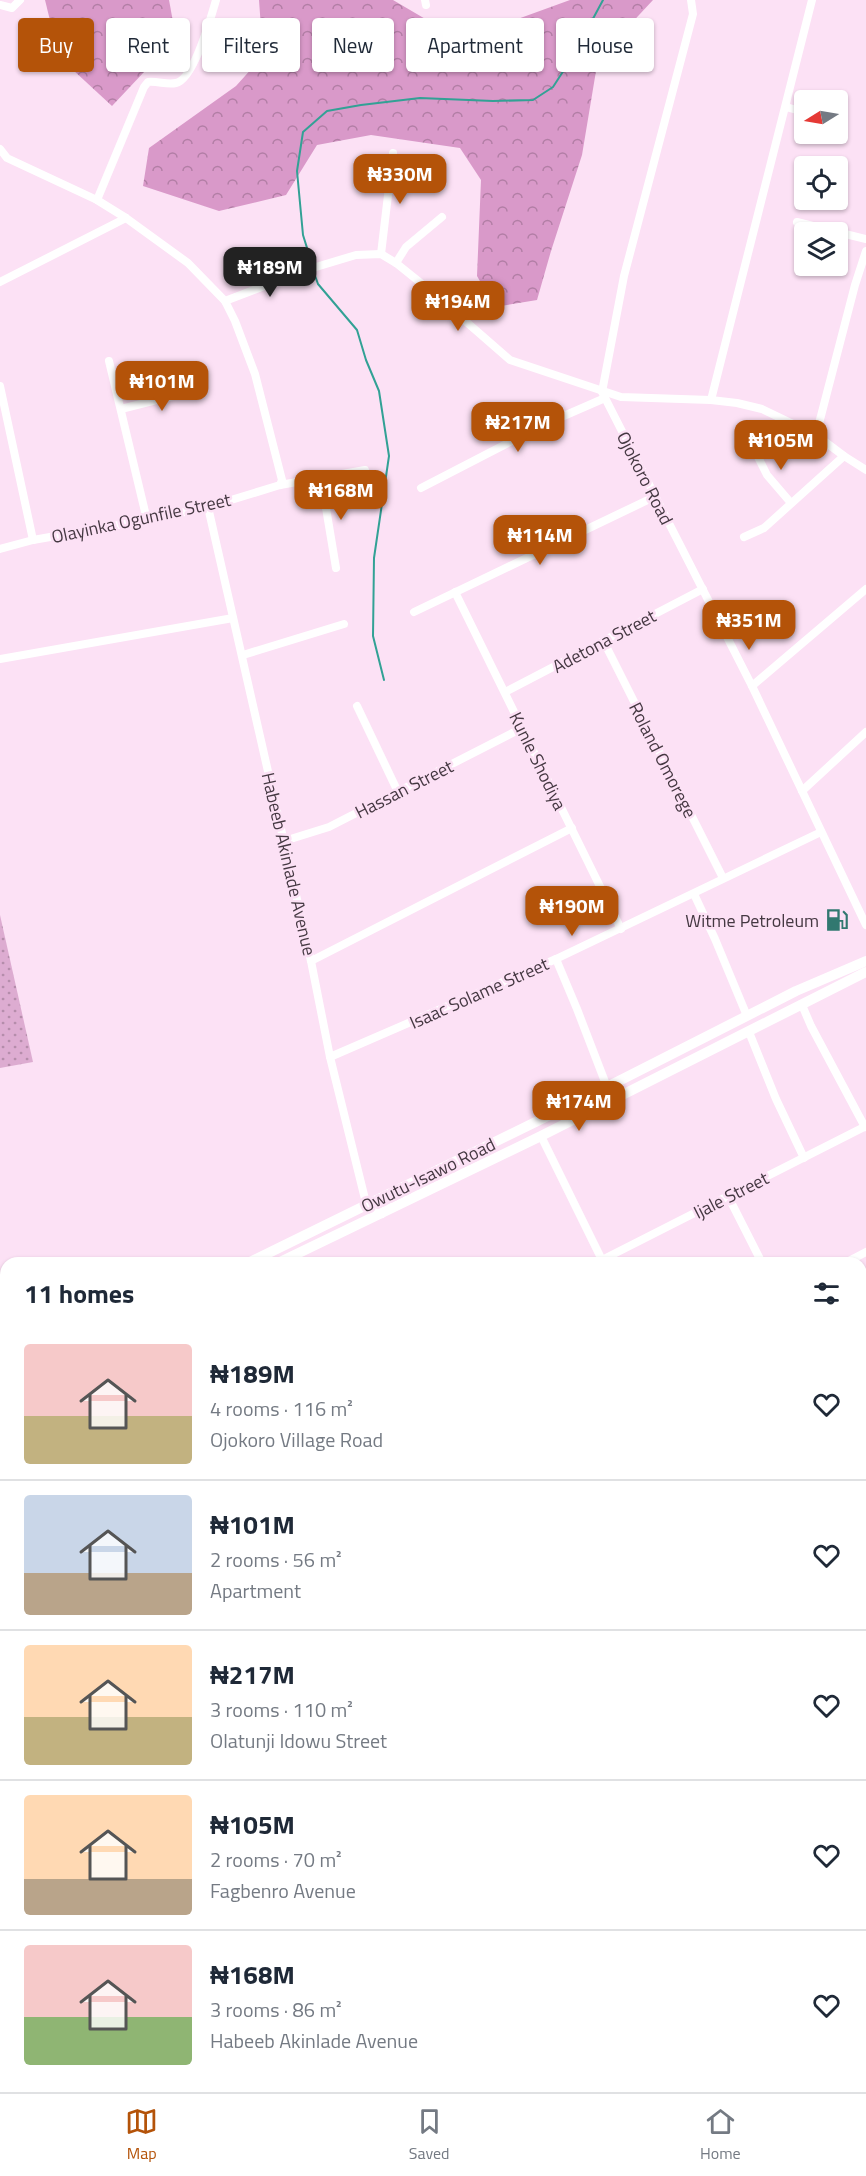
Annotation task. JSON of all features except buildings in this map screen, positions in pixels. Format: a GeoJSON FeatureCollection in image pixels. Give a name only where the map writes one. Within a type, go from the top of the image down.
{"type":"FeatureCollection","features":[{"type":"Feature","properties":{"kind":"street"},"geometry":{"type":"LineString","coordinates":[[0,5],[12,8],[20,0]]}},
{"type":"Feature","properties":{"kind":"street"},"geometry":{"type":"LineString","coordinates":[[97,200],[144,87],[148,82],[177,83],[184,80],[199,51],[216,0]]}},
{"type":"Feature","properties":{"kind":"street"},"geometry":{"type":"LineString","coordinates":[[603,395],[624,276],[693,14],[691,0]]}},
{"type":"Feature","properties":{"kind":"street"},"geometry":{"type":"LineString","coordinates":[[711,400],[813,0]]}},
{"type":"Feature","properties":{"kind":"street"},"geometry":{"type":"LineString","coordinates":[[786,107],[794,109]]}},
{"type":"Feature","properties":{"kind":"street"},"geometry":{"type":"LineString","coordinates":[[0,149],[4,160],[97,200],[126,218],[188,263],[225,302],[235,321],[255,374],[282,480],[280,485]]}},
{"type":"Feature","properties":{"kind":"street"},"geometry":{"type":"LineString","coordinates":[[381,254],[393,153]]}},
{"type":"Feature","properties":{"kind":"street"},"geometry":{"type":"LineString","coordinates":[[396,263],[406,247],[442,217]]}},
{"type":"Feature","properties":{"kind":"street"},"geometry":{"type":"LineString","coordinates":[[0,282],[126,218]]}},
{"type":"Feature","properties":{"kind":"street"},"geometry":{"type":"LineString","coordinates":[[848,235],[866,239]]}},
{"type":"Feature","properties":{"kind":"street"},"geometry":{"type":"LineString","coordinates":[[816,435],[866,251]]}},
{"type":"Feature","properties":{"kind":"street"},"geometry":{"type":"LineString","coordinates":[[225,302],[306,270],[356,255],[381,254],[432,292],[510,360],[603,395],[711,400],[762,409],[816,435],[866,470]]}},
{"type":"Feature","properties":{"kind":"street"},"geometry":{"type":"LineString","coordinates":[[109,361],[147,520]]}},
{"type":"Feature","properties":{"kind":"street"},"geometry":{"type":"LineString","coordinates":[[0,386],[33,540]]}},
{"type":"Feature","properties":{"kind":"street"},"geometry":{"type":"LineString","coordinates":[[121,409],[196,390]]}},
{"type":"Feature","properties":{"kind":"street"},"geometry":{"type":"LineString","coordinates":[[421,488],[603,395]]}},
{"type":"Feature","properties":{"kind":"street","name":"Ojokoro Road"},"geometry":{"type":"LineString","coordinates":[[603,395],[752,686],[866,925]]}},
{"type":"Feature","properties":{"kind":"street"},"geometry":{"type":"LineString","coordinates":[[754,449],[768,475],[791,503]]}},
{"type":"Feature","properties":{"kind":"street"},"geometry":{"type":"LineString","coordinates":[[744,537],[764,528],[844,456]]}},
{"type":"Feature","properties":{"kind":"street","name":"Olayinka Ogunfile Street"},"geometry":{"type":"LineString","coordinates":[[0,549],[33,540],[208,507],[280,485],[365,470]]}},
{"type":"Feature","properties":{"kind":"street"},"geometry":{"type":"LineString","coordinates":[[321,478],[336,568]]}},
{"type":"Feature","properties":{"kind":"street"},"geometry":{"type":"LineString","coordinates":[[414,612],[654,497]]}},
{"type":"Feature","properties":{"kind":"street","name":"Habeeb Akinlade Avenue"},"geometry":{"type":"LineString","coordinates":[[208,507],[311,961],[330,1057],[365,1199],[382,1214]]}},
{"type":"Feature","properties":{"kind":"street","name":"Adetona Street"},"geometry":{"type":"LineString","coordinates":[[505,692],[703,589]]}},
{"type":"Feature","properties":{"kind":"street"},"geometry":{"type":"LineString","coordinates":[[752,686],[866,589]]}},
{"type":"Feature","properties":{"kind":"street","name":"Kunle Shodiya"},"geometry":{"type":"LineString","coordinates":[[455,592],[621,929]]}},
{"type":"Feature","properties":{"kind":"street"},"geometry":{"type":"LineString","coordinates":[[0,659],[233,618]]}},
{"type":"Feature","properties":{"kind":"street"},"geometry":{"type":"LineString","coordinates":[[243,655],[344,624]]}},
{"type":"Feature","properties":{"kind":"street","name":"Roland Omorege"},"geometry":{"type":"LineString","coordinates":[[604,642],[723,878]]}},
{"type":"Feature","properties":{"kind":"street"},"geometry":{"type":"LineString","coordinates":[[357,706],[398,792]]}},
{"type":"Feature","properties":{"kind":"street","name":"Hassan Street"},"geometry":{"type":"LineString","coordinates":[[284,841],[329,827],[522,728]]}},
{"type":"Feature","properties":{"kind":"street"},"geometry":{"type":"LineString","coordinates":[[802,791],[866,732]]}},
{"type":"Feature","properties":{"kind":"street"},"geometry":{"type":"LineString","coordinates":[[311,961],[572,828]]}},
{"type":"Feature","properties":{"kind":"street","name":"Isaac Solame Street"},"geometry":{"type":"LineString","coordinates":[[330,1057],[556,959],[821,832]]}},
{"type":"Feature","properties":{"kind":"street"},"geometry":{"type":"LineString","coordinates":[[694,894],[747,1016]]}},
{"type":"Feature","properties":{"kind":"street"},"geometry":{"type":"LineString","coordinates":[[556,959],[578,1009],[607,1087]]}},
{"type":"Feature","properties":{"kind":"street","name":"Owutu-Isawo Road"},"geometry":{"type":"LineString","coordinates":[[260,1257],[607,1087],[796,991],[866,961]]}},
{"type":"Feature","properties":{"kind":"street","name":"Owutu-Isawo Road"},"geometry":{"type":"LineString","coordinates":[[291,1257],[541,1136],[866,972]]}},
{"type":"Feature","properties":{"kind":"street"},"geometry":{"type":"LineString","coordinates":[[802,1005],[865,1127]]}},
{"type":"Feature","properties":{"kind":"street"},"geometry":{"type":"LineString","coordinates":[[749,1032],[776,1099],[804,1158]]}},
{"type":"Feature","properties":{"kind":"street","name":"Ijale Street"},"geometry":{"type":"LineString","coordinates":[[607,1257],[865,1127]]}},
{"type":"Feature","properties":{"kind":"street"},"geometry":{"type":"LineString","coordinates":[[541,1136],[597,1257]]}},
{"type":"Feature","properties":{"kind":"street"},"geometry":{"type":"LineString","coordinates":[[728,1196],[759,1257]]}},
{"type":"Feature","properties":{"kind":"green space"},"geometry":{"type":"Polygon","coordinates":[[[45,0],[169,0],[172,18],[106,18],[106,72],[144,72],[112,106],[75,72],[94,72],[94,18],[49,18],[45,0]]]}},
{"type":"Feature","properties":{"kind":"green space"},"geometry":{"type":"Polygon","coordinates":[[[259,0],[393,0],[424,18],[406,18],[406,72],[544,72],[544,18],[520,18],[570,0],[653,0],[636,18],[556,18],[556,72],[596,72],[582,155],[537,300],[495,307],[477,276],[481,180],[460,148],[371,135],[317,145],[286,195],[219,211],[143,186],[149,148],[236,86],[249,72],[300,72],[300,18],[260,18],[259,0]]]}},
{"type":"Feature","properties":{"kind":"green space"},"geometry":{"type":"Polygon","coordinates":[[[0,915],[33,1062],[0,1068],[0,915]]]}},
{"type":"Feature","properties":{"kind":"waterway"},"geometry":{"type":"LineString","coordinates":[[312,264],[303,235],[297,171],[303,132],[327,111],[361,105],[420,98],[533,100],[553,87],[573,56],[603,0]]}},
{"type":"Feature","properties":{"kind":"waterway"},"geometry":{"type":"LineString","coordinates":[[313,270],[318,284],[357,330],[379,391],[389,456],[374,558],[373,636],[384,680]]}},
{"type":"Feature","properties":{"kind":"place","name":"Witme Petroleum"},"geometry":{"type":"Point","coordinates":[837,920]}}]}
